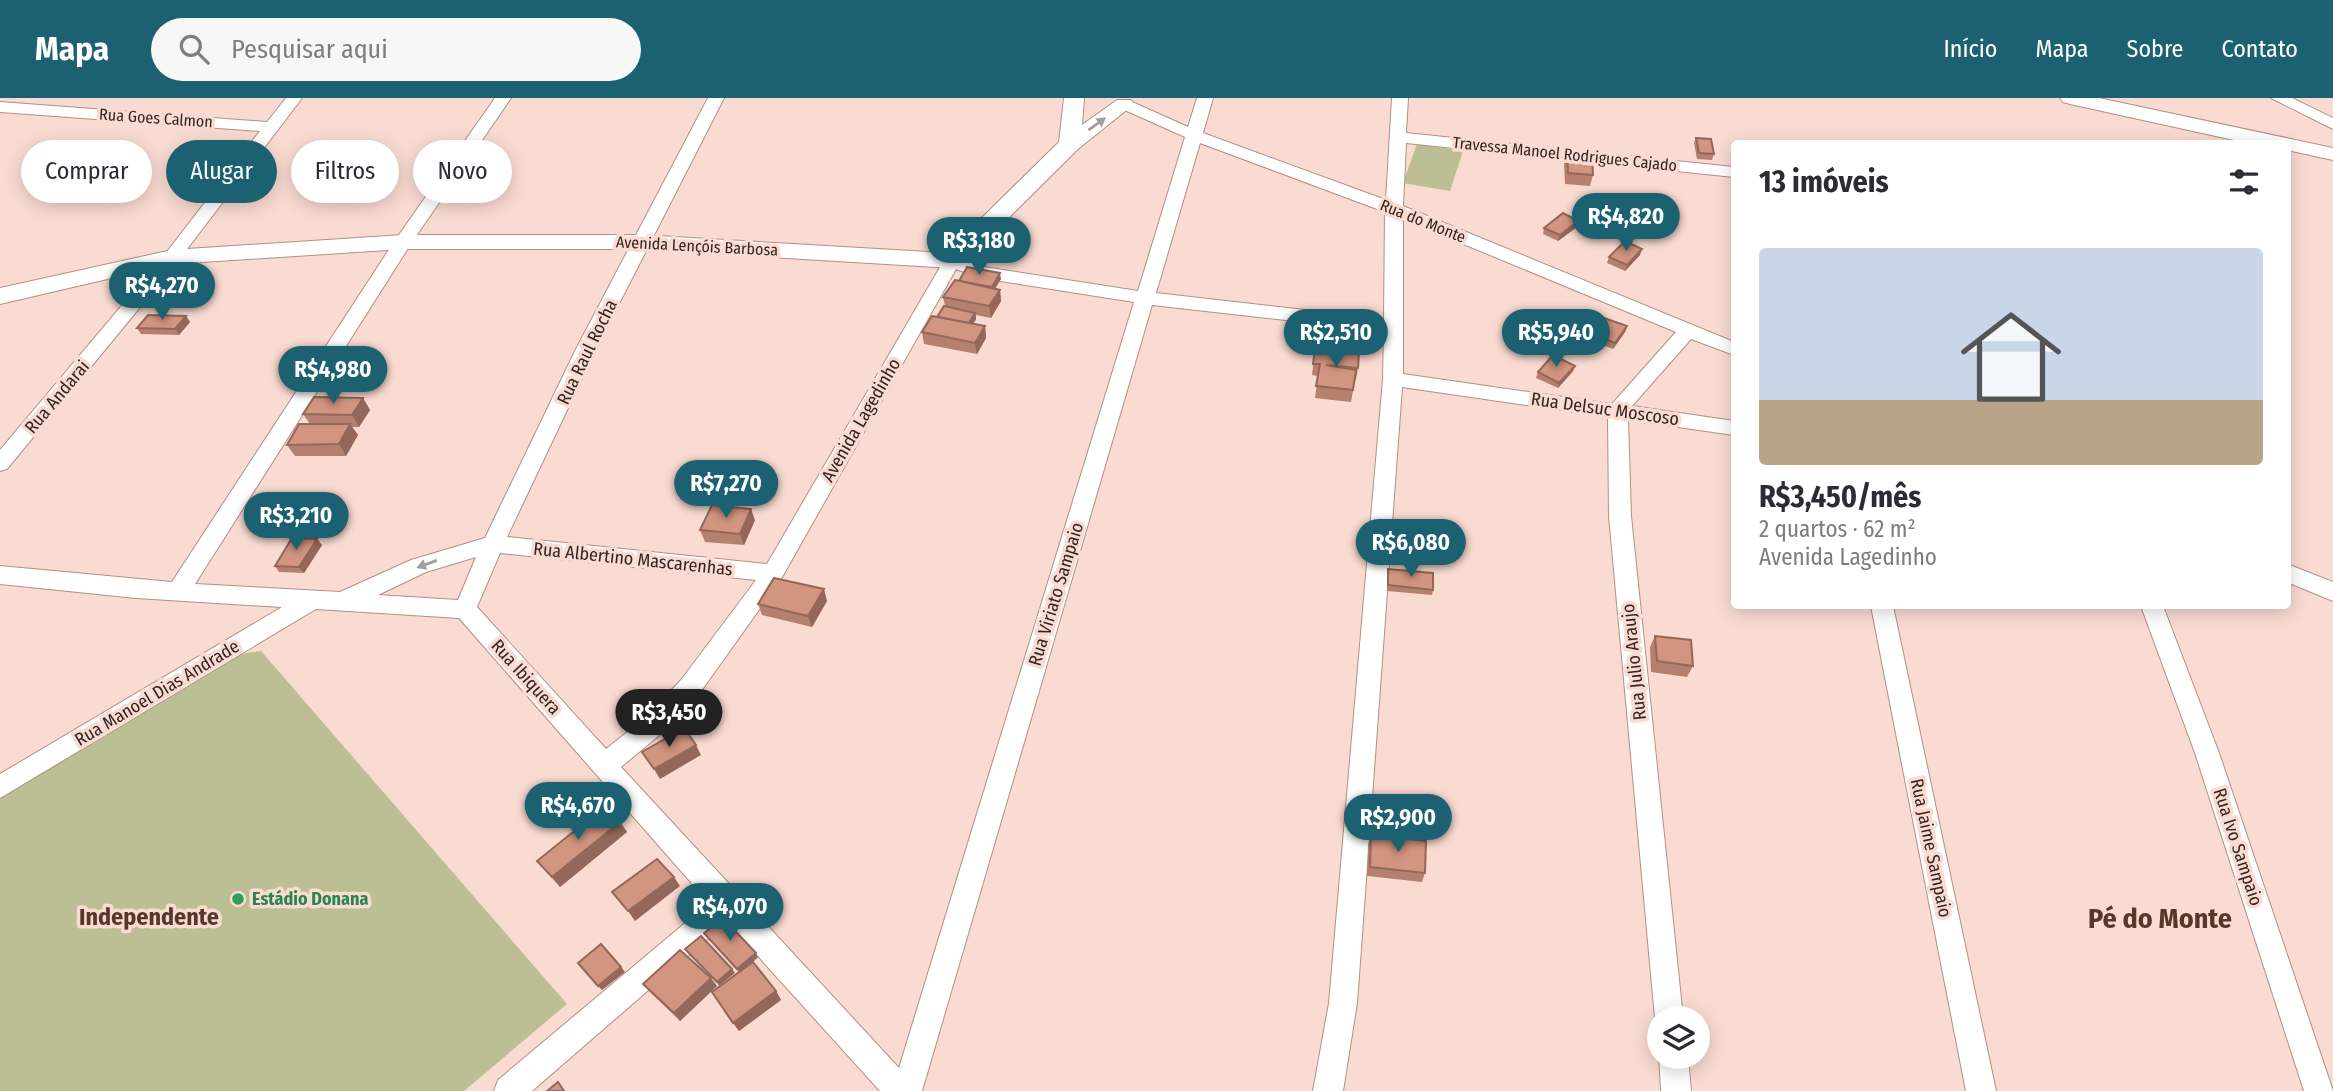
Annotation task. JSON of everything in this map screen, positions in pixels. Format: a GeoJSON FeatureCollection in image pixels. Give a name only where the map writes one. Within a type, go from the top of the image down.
{"type":"FeatureCollection","features":[{"type":"Feature","properties":{"kind":"street","name":"Rua Andarai"},"geometry":{"type":"LineString","coordinates":[[0,464],[172,257],[294,98]]}},
{"type":"Feature","properties":{"kind":"street"},"geometry":{"type":"LineString","coordinates":[[178,592],[403,242],[503,98]]}},
{"type":"Feature","properties":{"kind":"street","name":"Rua Raul Rocha"},"geometry":{"type":"LineString","coordinates":[[465,609],[492,544],[641,242],[716,98]]}},
{"type":"Feature","properties":{"kind":"street"},"geometry":{"type":"LineString","coordinates":[[1070,144],[1074,98]]}},
{"type":"Feature","properties":{"kind":"street","name":"Rua Viriato Sampaio"},"geometry":{"type":"LineString","coordinates":[[907,1091],[1205,98]]}},
{"type":"Feature","properties":{"kind":"street"},"geometry":{"type":"LineString","coordinates":[[1328,1091],[1343,1003],[1393,379],[1394,209],[1400,98]]}},
{"type":"Feature","properties":{"kind":"street"},"geometry":{"type":"LineString","coordinates":[[2070,98],[2267,140]]}},
{"type":"Feature","properties":{"kind":"street"},"geometry":{"type":"LineString","coordinates":[[2279,98],[2333,124]]}},
{"type":"Feature","properties":{"kind":"street","name":"Avenida Lagedinho"},"geometry":{"type":"LineString","coordinates":[[605,765],[653,726],[690,687],[773,573],[952,261],[1117,101]]}},
{"type":"Feature","properties":{"kind":"street","name":"Rua do Monte"},"geometry":{"type":"LineString","coordinates":[[1117,101],[1194,135],[1394,209],[1731,348]]}},
{"type":"Feature","properties":{"kind":"street","name":"Rua Goes Calmon"},"geometry":{"type":"LineString","coordinates":[[0,107],[271,127]]}},
{"type":"Feature","properties":{"kind":"street","name":"Travessa Manoel Rodrigues Cajado"},"geometry":{"type":"LineString","coordinates":[[1396,137],[1731,172]]}},
{"type":"Feature","properties":{"kind":"street"},"geometry":{"type":"LineString","coordinates":[[2291,145],[2333,154]]}},
{"type":"Feature","properties":{"kind":"street","name":"Avenida Lençóis Barbosa"},"geometry":{"type":"LineString","coordinates":[[0,296],[172,257],[403,242],[641,242],[952,261],[981,272],[1145,298],[1392,326]]}},
{"type":"Feature","properties":{"kind":"street"},"geometry":{"type":"LineString","coordinates":[[1618,410],[1688,330]]}},
{"type":"Feature","properties":{"kind":"street","name":"Rua Delsuc Moscoso"},"geometry":{"type":"LineString","coordinates":[[1393,379],[1731,428]]}},
{"type":"Feature","properties":{"kind":"street","name":"Rua Julio Araujo"},"geometry":{"type":"LineString","coordinates":[[1618,410],[1620,516],[1668,1006]]}},
{"type":"Feature","properties":{"kind":"street"},"geometry":{"type":"LineString","coordinates":[[343,601],[419,566],[492,544]]}},
{"type":"Feature","properties":{"kind":"street","name":"Rua Albertino Mascarenhas"},"geometry":{"type":"LineString","coordinates":[[492,544],[773,573]]}},
{"type":"Feature","properties":{"kind":"street"},"geometry":{"type":"LineString","coordinates":[[0,575],[178,592],[465,609]]}},
{"type":"Feature","properties":{"kind":"street"},"geometry":{"type":"LineString","coordinates":[[2291,575],[2333,592]]}},
{"type":"Feature","properties":{"kind":"street","name":"Rua Manoel Dias Andrade"},"geometry":{"type":"LineString","coordinates":[[0,787],[314,599]]}},
{"type":"Feature","properties":{"kind":"street","name":"Rua Ibiquera"},"geometry":{"type":"LineString","coordinates":[[465,609],[728,904],[900,1091]]}},
{"type":"Feature","properties":{"kind":"street","name":"Rua Jaime Sampaio"},"geometry":{"type":"LineString","coordinates":[[1883,609],[1981,1091]]}},
{"type":"Feature","properties":{"kind":"street","name":"Rua Ivo Sampaio"},"geometry":{"type":"LineString","coordinates":[[2153,609],[2207,753],[2319,1091]]}},
{"type":"Feature","properties":{"kind":"street"},"geometry":{"type":"LineString","coordinates":[[509,1091],[728,904]]}},
{"type":"Feature","properties":{"kind":"street"},"geometry":{"type":"LineString","coordinates":[[1674,1069],[1676,1091]]}},
{"type":"Feature","properties":{"kind":"green space"},"geometry":{"type":"Polygon","coordinates":[[[1417,144],[1463,151],[1450,191],[1403,183],[1417,144]]]}},
{"type":"Feature","properties":{"kind":"green space","name":"Estádio Donana"},"geometry":{"type":"Polygon","coordinates":[[[261,651],[567,1004],[464,1091],[0,1091],[0,794],[228,656],[261,651]]]}},
{"type":"Feature","properties":{"kind":"building"},"geometry":{"type":"Polygon","coordinates":[[[1696,138],[1711,139],[1714,154],[1699,153],[1696,138]]]}},
{"type":"Feature","properties":{"kind":"building"},"geometry":{"type":"Polygon","coordinates":[[[1567,153],[1592,155],[1593,175],[1568,173],[1567,153]]]}},
{"type":"Feature","properties":{"kind":"building"},"geometry":{"type":"Polygon","coordinates":[[[1563,213],[1578,221],[1560,235],[1544,228],[1563,213]]]}},
{"type":"Feature","properties":{"kind":"building"},"geometry":{"type":"Polygon","coordinates":[[[1625,241],[1642,249],[1627,265],[1609,257],[1625,241]]]}},
{"type":"Feature","properties":{"kind":"building"},"geometry":{"type":"Polygon","coordinates":[[[967,267],[1000,273],[992,287],[959,281],[967,267]]]}},
{"type":"Feature","properties":{"kind":"building"},"geometry":{"type":"Polygon","coordinates":[[[955,280],[1000,290],[989,306],[943,297],[955,280]]]}},
{"type":"Feature","properties":{"kind":"building"},"geometry":{"type":"Polygon","coordinates":[[[944,306],[975,313],[969,323],[937,317],[944,306]]]}},
{"type":"Feature","properties":{"kind":"building"},"geometry":{"type":"Polygon","coordinates":[[[148,315],[186,316],[175,329],[137,328],[148,315]]]}},
{"type":"Feature","properties":{"kind":"building"},"geometry":{"type":"Polygon","coordinates":[[[932,316],[985,326],[975,343],[922,332],[932,316]]]}},
{"type":"Feature","properties":{"kind":"building"},"geometry":{"type":"Polygon","coordinates":[[[1604,318],[1627,326],[1615,343],[1592,334],[1604,318]]]}},
{"type":"Feature","properties":{"kind":"building"},"geometry":{"type":"Polygon","coordinates":[[[1315,349],[1359,353],[1358,368],[1326,365],[1356,370],[1353,390],[1316,386],[1320,364],[1313,364],[1315,349]]]}},
{"type":"Feature","properties":{"kind":"building"},"geometry":{"type":"Polygon","coordinates":[[[1553,355],[1575,366],[1559,383],[1538,372],[1553,355]]]}},
{"type":"Feature","properties":{"kind":"building"},"geometry":{"type":"Polygon","coordinates":[[[314,397],[363,398],[352,415],[303,414],[314,397]]]}},
{"type":"Feature","properties":{"kind":"building"},"geometry":{"type":"Polygon","coordinates":[[[299,424],[350,424],[339,444],[287,445],[299,424]]]}},
{"type":"Feature","properties":{"kind":"building"},"geometry":{"type":"Polygon","coordinates":[[[712,505],[751,509],[740,534],[700,530],[712,505]]]}},
{"type":"Feature","properties":{"kind":"building"},"geometry":{"type":"Polygon","coordinates":[[[292,538],[317,539],[299,567],[275,566],[292,538]]]}},
{"type":"Feature","properties":{"kind":"building"},"geometry":{"type":"Polygon","coordinates":[[[1388,569],[1433,573],[1433,590],[1388,585],[1388,569]]]}},
{"type":"Feature","properties":{"kind":"building"},"geometry":{"type":"Polygon","coordinates":[[[774,578],[824,589],[808,616],[758,604],[774,578]]]}},
{"type":"Feature","properties":{"kind":"building"},"geometry":{"type":"Polygon","coordinates":[[[1655,636],[1691,640],[1693,666],[1657,661],[1655,636]]]}},
{"type":"Feature","properties":{"kind":"building"},"geometry":{"type":"Polygon","coordinates":[[[684,728],[696,745],[654,769],[642,752],[684,728]]]}},
{"type":"Feature","properties":{"kind":"building"},"geometry":{"type":"Polygon","coordinates":[[[604,807],[620,822],[552,877],[537,861],[604,807]]]}},
{"type":"Feature","properties":{"kind":"building"},"geometry":{"type":"Polygon","coordinates":[[[1371,835],[1426,841],[1425,873],[1370,867],[1371,835]]]}},
{"type":"Feature","properties":{"kind":"building"},"geometry":{"type":"Polygon","coordinates":[[[657,859],[674,877],[628,911],[612,892],[657,859]]]}},
{"type":"Feature","properties":{"kind":"building"},"geometry":{"type":"Polygon","coordinates":[[[723,918],[756,953],[737,969],[704,933],[723,918]]]}},
{"type":"Feature","properties":{"kind":"building"},"geometry":{"type":"Polygon","coordinates":[[[701,936],[732,969],[717,982],[685,949],[701,936]]]}},
{"type":"Feature","properties":{"kind":"building"},"geometry":{"type":"Polygon","coordinates":[[[601,944],[621,967],[598,986],[578,963],[601,944]]]}},
{"type":"Feature","properties":{"kind":"building"},"geometry":{"type":"Polygon","coordinates":[[[680,950],[711,978],[674,1013],[643,984],[680,950]]]}},
{"type":"Feature","properties":{"kind":"building"},"geometry":{"type":"Polygon","coordinates":[[[753,962],[776,991],[733,1023],[712,992],[753,962]]]}},
{"type":"Feature","properties":{"kind":"building"},"geometry":{"type":"Polygon","coordinates":[[[558,1082],[564,1091],[547,1091],[558,1082]]]}},
{"type":"Feature","properties":{"kind":"place","name":"Estádio Donana"},"geometry":{"type":"Point","coordinates":[238,899]}},
{"type":"Feature","properties":{"kind":"district","name":"Independente"},"geometry":{"type":"Point","coordinates":[149,917]}},
{"type":"Feature","properties":{"kind":"district","name":"Pé do Monte"},"geometry":{"type":"Point","coordinates":[2160,918]}}]}
